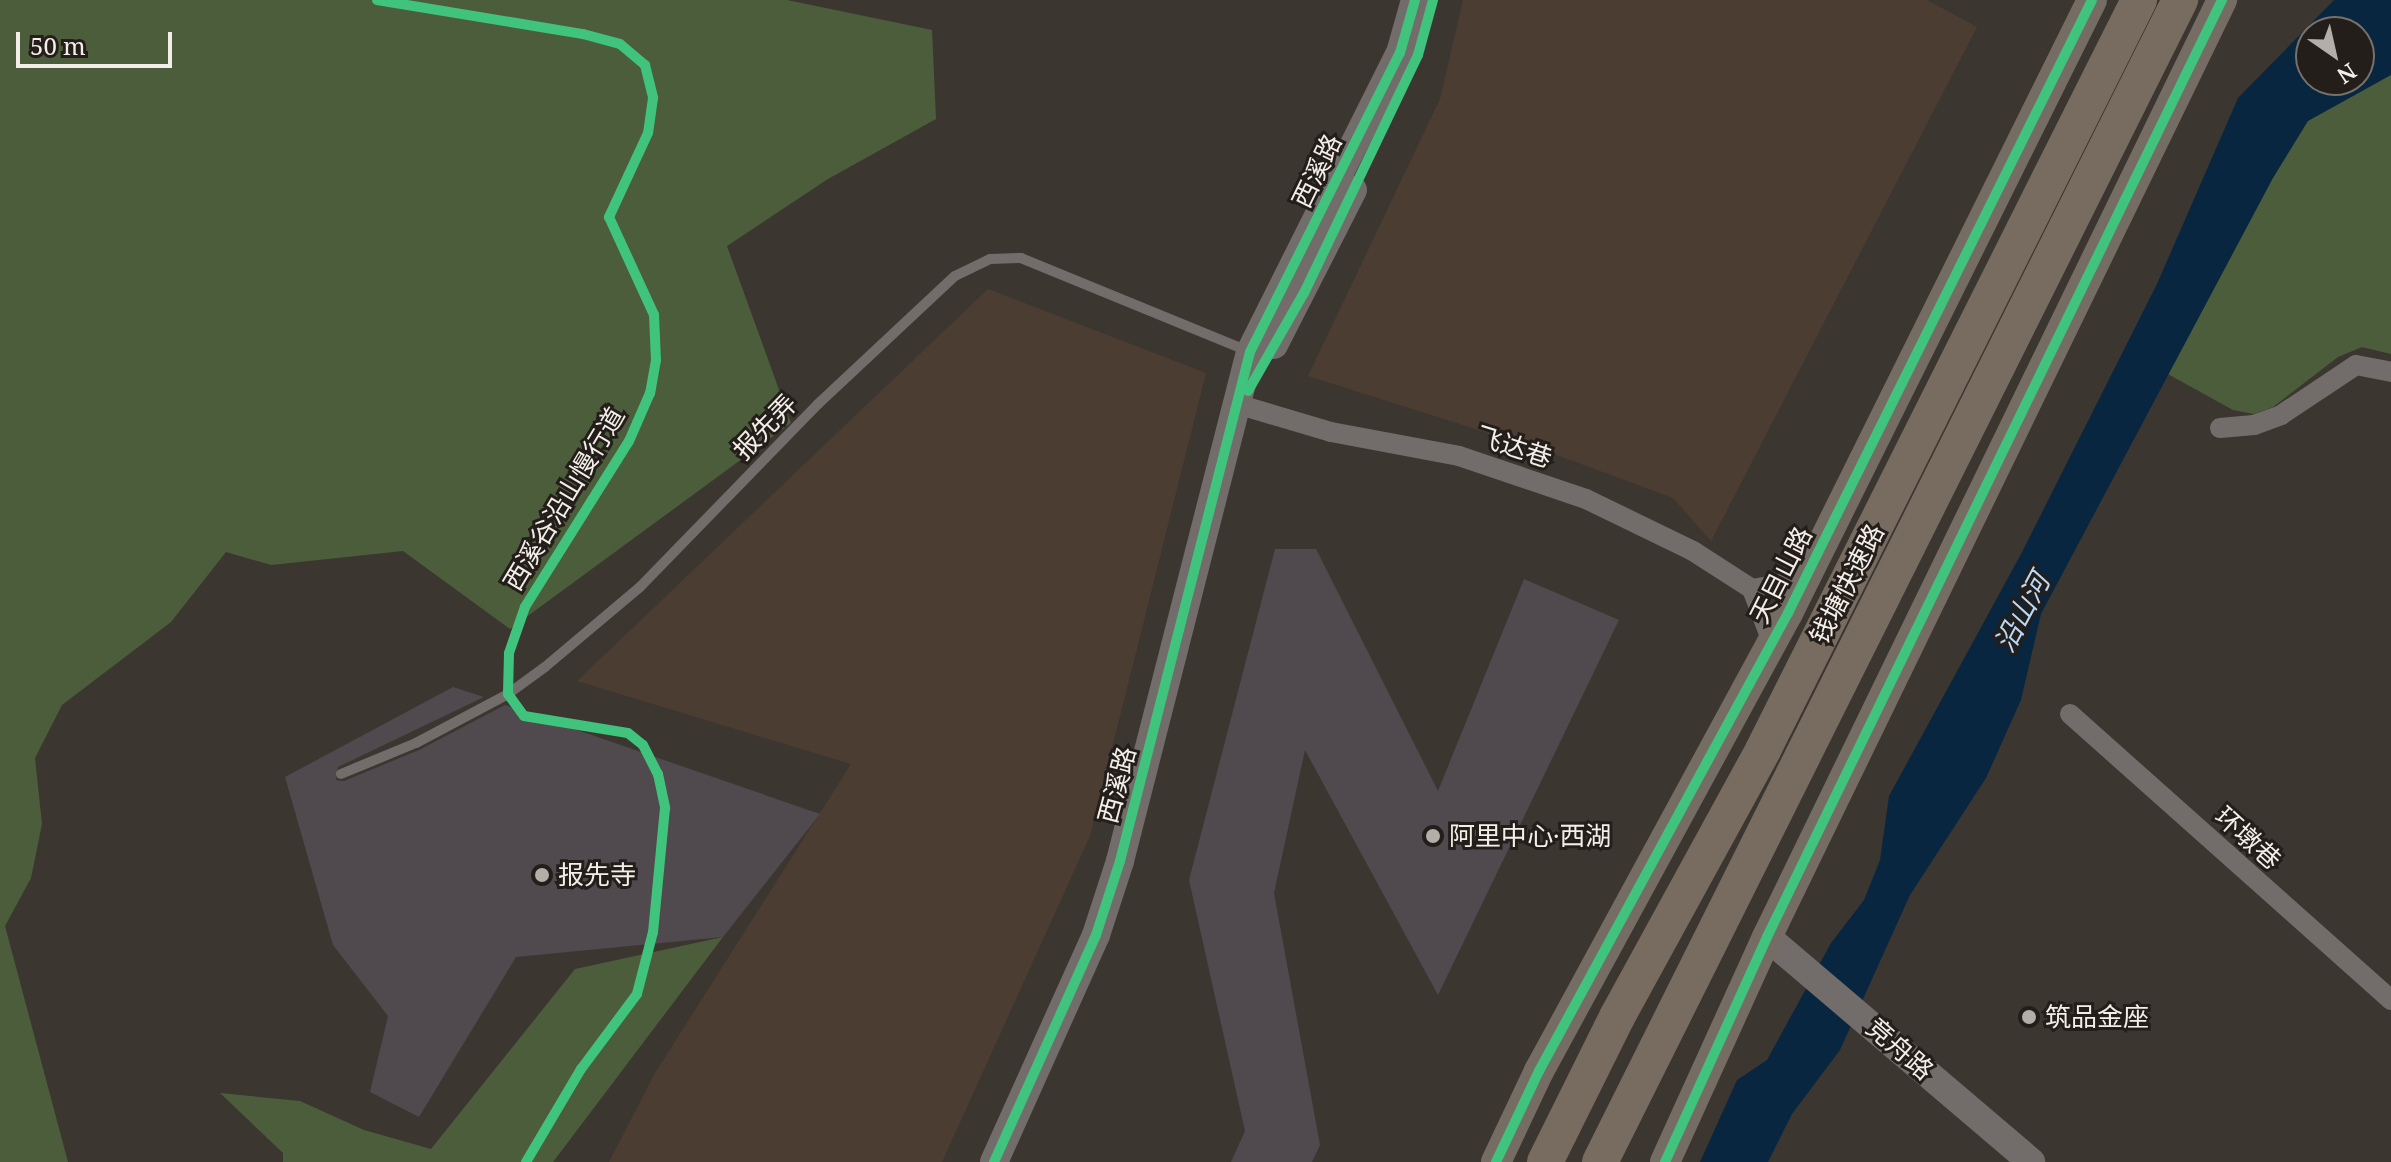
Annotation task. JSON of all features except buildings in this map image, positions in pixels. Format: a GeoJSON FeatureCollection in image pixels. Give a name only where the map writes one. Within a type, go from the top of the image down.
{"type":"FeatureCollection","features":[{"type":"Feature","properties":{"kind":"highway","name":"钱塘快速路"},"geometry":{"type":"LineString","coordinates":[[1545,1162],[1617,1017],[1763,750],[2139,0]]}},
{"type":"Feature","properties":{"kind":"highway","name":"钱塘快速路"},"geometry":{"type":"LineString","coordinates":[[1600,1162],[2180,0]]}},
{"type":"Feature","properties":{"kind":"highway"},"geometry":{"type":"LineString","coordinates":[[1627,1162],[1737,890]]}},
{"type":"Feature","properties":{"kind":"highway"},"geometry":{"type":"LineString","coordinates":[[1528,1162],[1617,1017]]}},
{"type":"Feature","properties":{"kind":"main road","name":"西溪路"},"geometry":{"type":"LineString","coordinates":[[994,1162],[1096,935],[1240,405],[1250,352],[1400,53],[1415,0]]}},
{"type":"Feature","properties":{"kind":"main road","name":"西溪路"},"geometry":{"type":"LineString","coordinates":[[1240,405],[1304,293],[1418,55],[1433,0]]}},
{"type":"Feature","properties":{"kind":"main road","name":"天目山路"},"geometry":{"type":"LineString","coordinates":[[1496,1162],[1539,1071],[1804,580],[2092,0]]}},
{"type":"Feature","properties":{"kind":"main road"},"geometry":{"type":"LineString","coordinates":[[1665,1162],[1767,937],[2222,0]]}},
{"type":"Feature","properties":{"kind":"main road","name":"竞舟路"},"geometry":{"type":"LineString","coordinates":[[1767,937],[2031,1162]]}},
{"type":"Feature","properties":{"kind":"street"},"geometry":{"type":"LineString","coordinates":[[2220,428],[2254,425],[2281,415],[2356,365],[2391,372]]}},
{"type":"Feature","properties":{"kind":"street","name":"飞达巷"},"geometry":{"type":"LineString","coordinates":[[1240,405],[1331,432],[1459,456],[1586,499],[1693,551],[1752,589]]}},
{"type":"Feature","properties":{"kind":"street"},"geometry":{"type":"LineString","coordinates":[[1772,642],[1752,589],[1804,580]]}},
{"type":"Feature","properties":{"kind":"street","name":"环墩巷"},"geometry":{"type":"LineString","coordinates":[[2070,714],[2391,1000]]}},
{"type":"Feature","properties":{"kind":"lane","name":"报先弄"},"geometry":{"type":"LineString","coordinates":[[341,774],[416,743],[508,694],[545,667],[640,587],[818,404],[955,276],[990,259],[1021,258],[1250,352]]}},
{"type":"Feature","properties":{"kind":"shaded area"},"geometry":{"type":"Polygon","coordinates":[[[1463,0],[1927,0],[1977,27],[1711,541],[1673,498],[1554,454],[1308,376],[1440,99],[1463,0]]]}},
{"type":"Feature","properties":{"kind":"shaded area"},"geometry":{"type":"Polygon","coordinates":[[[988,289],[1206,373],[1090,836],[942,1162],[609,1162],[655,1073],[851,764],[577,681],[988,289]]]}},
{"type":"Feature","properties":{"kind":"green space"},"geometry":{"type":"Polygon","coordinates":[[[0,0],[787,0],[932,30],[936,119],[828,179],[727,246],[791,423],[510,629],[403,551],[271,565],[226,552],[171,622],[62,705],[35,758],[42,824],[31,878],[5,926],[68,1162],[0,1162],[0,0]]]}},
{"type":"Feature","properties":{"kind":"green space"},"geometry":{"type":"Polygon","coordinates":[[[2391,53],[2391,354],[2362,347],[2338,357],[2273,407],[2254,414],[2233,410],[2157,368],[2314,96],[2375,96],[2375,66],[2391,53]]]}},
{"type":"Feature","properties":{"kind":"green space"},"geometry":{"type":"Polygon","coordinates":[[[723,937],[553,1162],[283,1162],[283,1153],[220,1093],[300,1101],[364,1130],[431,1149],[575,969],[723,937]]]}},
{"type":"Feature","properties":{"kind":"water"},"geometry":{"type":"Polygon","coordinates":[[[2334,0],[2391,0],[2391,75],[2375,84],[2375,16],[2318,16],[2334,0]]]}},
{"type":"Feature","properties":{"kind":"water","name":"沿山河"},"geometry":{"type":"Polygon","coordinates":[[[2295,40],[2295,96],[2353,96],[2308,121],[2273,178],[2041,614],[2021,700],[1986,778],[1910,895],[1840,1050],[1792,1114],[1768,1162],[1700,1162],[1737,1080],[1767,1060],[1831,943],[1864,900],[1880,860],[1889,796],[2021,554],[2157,284],[2238,98],[2295,40]]]}},
{"type":"Feature","properties":{"kind":"cycle path","name":"西溪谷沿山慢行道"},"geometry":{"type":"LineString","coordinates":[[377,0],[583,34],[620,44],[645,65],[653,98],[648,133],[609,217],[654,315],[656,360],[650,393],[629,441],[525,607],[509,653],[508,694],[524,716],[628,733],[643,745],[658,774],[665,808],[653,932],[637,994],[581,1069],[526,1162]]}},
{"type":"Feature","properties":{"kind":"cycle path"},"geometry":{"type":"LineString","coordinates":[[994,1162],[1096,935],[1120,861],[1250,352],[1400,53],[1415,0]]}},
{"type":"Feature","properties":{"kind":"cycle path"},"geometry":{"type":"LineString","coordinates":[[1248,391],[1304,293],[1418,55],[1433,0]]}},
{"type":"Feature","properties":{"kind":"cycle path"},"geometry":{"type":"LineString","coordinates":[[1496,1162],[1539,1071],[1788,613],[2092,0]]}},
{"type":"Feature","properties":{"kind":"cycle path"},"geometry":{"type":"LineString","coordinates":[[1665,1162],[1767,937],[2222,0]]}},
{"type":"Feature","properties":{"kind":"place","name":"阿里中心·西湖"},"geometry":{"type":"Point","coordinates":[1433,836]}},
{"type":"Feature","properties":{"kind":"place","name":"报先寺"},"geometry":{"type":"Point","coordinates":[542,875]}},
{"type":"Feature","properties":{"kind":"place","name":"筑品金座"},"geometry":{"type":"Point","coordinates":[2029,1017]}}]}
